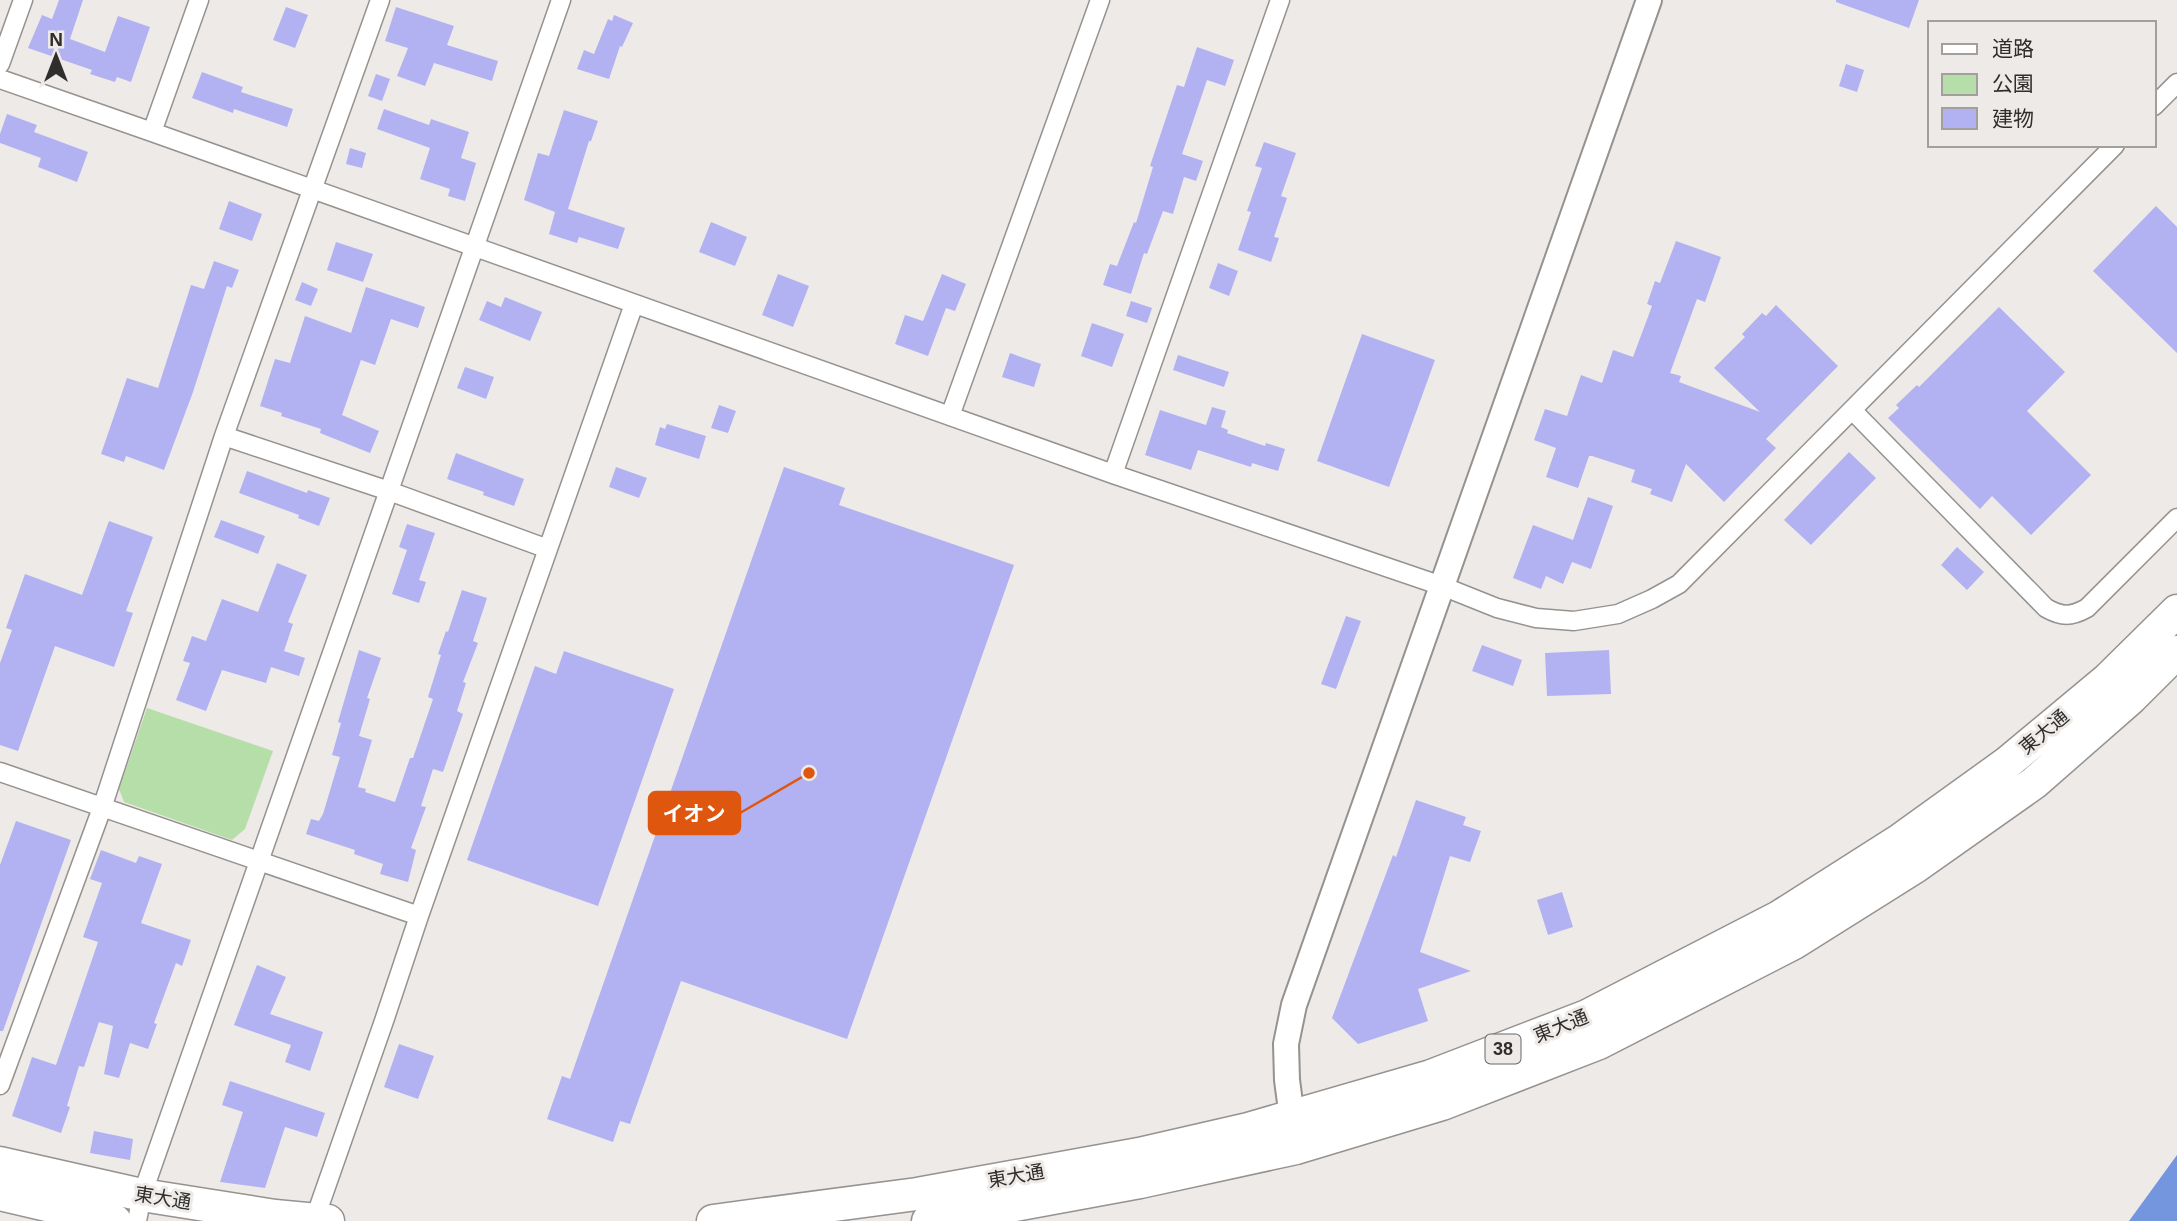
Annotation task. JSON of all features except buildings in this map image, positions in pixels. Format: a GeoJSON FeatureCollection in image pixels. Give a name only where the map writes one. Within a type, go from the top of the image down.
{"type":"FeatureCollection","features":[{"type":"Feature","properties":{"kind":"highway","name":"東大通"},"geometry":{"type":"LineString","coordinates":[[928,1221],[1139,1182],[1294,1132],[1587,1016],[1779,917],[1900,840],[2007,763],[2108,678],[2177,611]]}},
{"type":"Feature","properties":{"kind":"highway","name":"東大通"},"geometry":{"type":"LineString","coordinates":[[713,1221],[930,1192],[1139,1154],[1294,1132],[1443,1104],[1599,1043],[1794,943],[1915,867],[2034,783],[2131,698],[2177,652]]}},
{"type":"Feature","properties":{"kind":"highway","name":"東大通"},"geometry":{"type":"LineString","coordinates":[[0,1163],[140,1208],[328,1221]]}},
{"type":"Feature","properties":{"kind":"highway","name":"東大通"},"geometry":{"type":"LineString","coordinates":[[0,1194],[115,1221]]}},
{"type":"Feature","properties":{"kind":"street"},"geometry":{"type":"LineString","coordinates":[[0,64],[23,0]]}},
{"type":"Feature","properties":{"kind":"street"},"geometry":{"type":"LineString","coordinates":[[152,132],[199,0]]}},
{"type":"Feature","properties":{"kind":"street"},"geometry":{"type":"LineString","coordinates":[[0,1085],[102,808],[224,436],[380,0]]}},
{"type":"Feature","properties":{"kind":"street"},"geometry":{"type":"LineString","coordinates":[[140,1208],[258,862],[561,0]]}},
{"type":"Feature","properties":{"kind":"street"},"geometry":{"type":"LineString","coordinates":[[950,416],[1100,0]]}},
{"type":"Feature","properties":{"kind":"street"},"geometry":{"type":"LineString","coordinates":[[1113,474],[1280,0]]}},
{"type":"Feature","properties":{"kind":"street"},"geometry":{"type":"LineString","coordinates":[[1294,1132],[1286,1044],[1294,1004],[1648,0]]}},
{"type":"Feature","properties":{"kind":"street"},"geometry":{"type":"LineString","coordinates":[[0,79],[1113,474],[1442,586],[1497,608],[1536,618],[1574,621],[1618,614],[1679,584],[2113,147]]}},
{"type":"Feature","properties":{"kind":"street"},"geometry":{"type":"LineString","coordinates":[[2156,104],[2177,83]]}},
{"type":"Feature","properties":{"kind":"street"},"geometry":{"type":"LineString","coordinates":[[314,1221],[634,304]]}},
{"type":"Feature","properties":{"kind":"street"},"geometry":{"type":"LineString","coordinates":[[1852,410],[2046,607],[2060,615],[2074,615],[2087,608],[2177,518]]}},
{"type":"Feature","properties":{"kind":"street"},"geometry":{"type":"LineString","coordinates":[[224,436],[389,491],[548,549]]}},
{"type":"Feature","properties":{"kind":"street"},"geometry":{"type":"LineString","coordinates":[[0,772],[419,916]]}},
{"type":"Feature","properties":{"kind":"green space"},"geometry":{"type":"Polygon","coordinates":[[[147,708],[273,751],[245,829],[232,840],[124,802],[119,789],[147,708]]]}},
{"type":"Feature","properties":{"kind":"water"},"geometry":{"type":"Polygon","coordinates":[[[2177,1155],[2177,1221],[2129,1221],[2177,1155]]]}},
{"type":"Feature","properties":{"kind":"place","name":"イオン"},"geometry":{"type":"Point","coordinates":[809,773]}}]}
